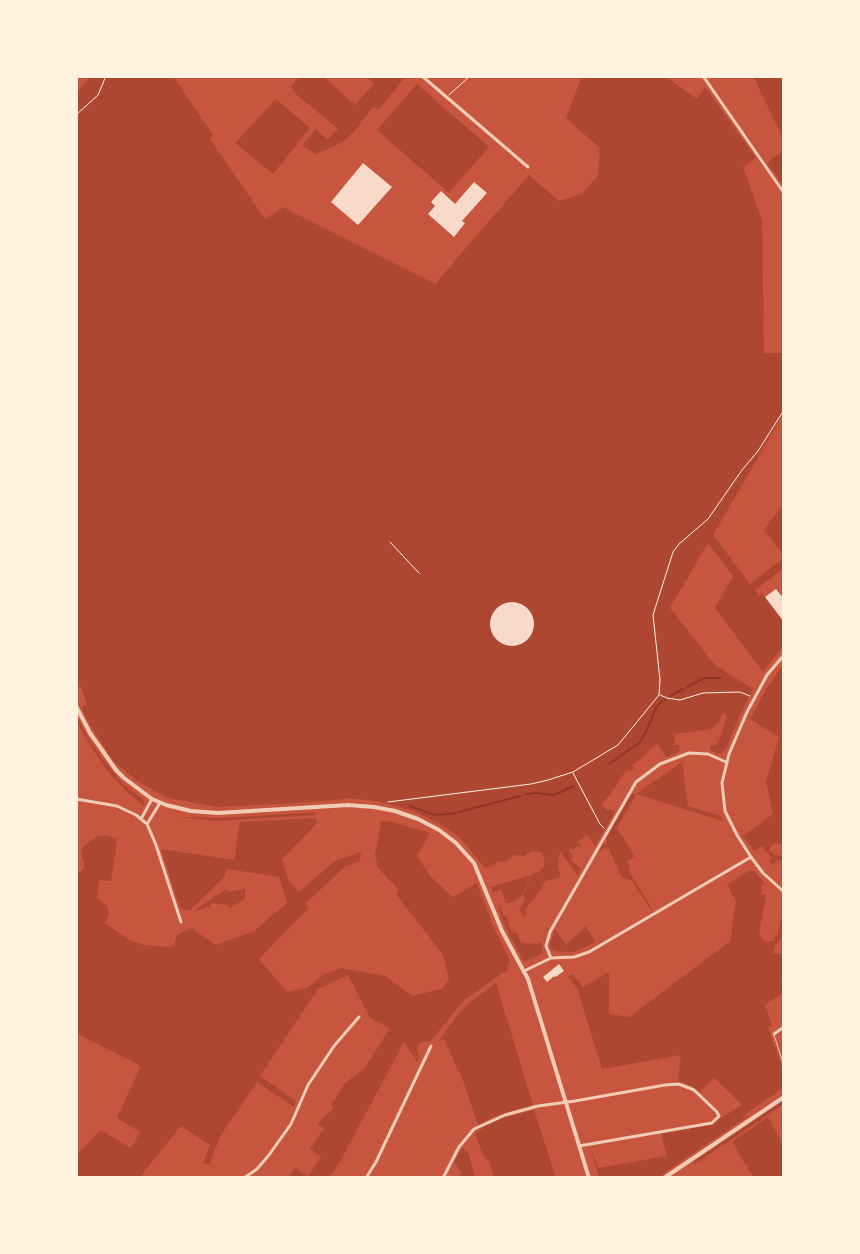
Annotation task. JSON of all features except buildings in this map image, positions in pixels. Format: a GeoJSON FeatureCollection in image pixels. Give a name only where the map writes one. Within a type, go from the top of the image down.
{"type":"FeatureCollection","features":[{"type":"Feature","properties":{"kind":"street"},"geometry":{"type":"LineString","coordinates":[[422,76],[528,167]]}},
{"type":"Feature","properties":{"kind":"street"},"geometry":{"type":"LineString","coordinates":[[703,76],[784,193]]}},
{"type":"Feature","properties":{"kind":"street"},"geometry":{"type":"LineString","coordinates":[[784,655],[758,690],[726,762],[722,784],[723,804],[733,829],[750,857],[784,892]]}},
{"type":"Feature","properties":{"kind":"street"},"geometry":{"type":"LineString","coordinates":[[76,706],[90,733],[116,770],[124,778],[160,803],[191,811],[218,812],[356,806],[374,807],[418,819],[452,839],[474,863],[502,931],[530,985],[589,1178]]}},
{"type":"Feature","properties":{"kind":"street"},"geometry":{"type":"LineString","coordinates":[[551,958],[546,942],[550,932],[636,782],[654,767],[672,758],[689,753],[708,754],[726,762]]}},
{"type":"Feature","properties":{"kind":"street"},"geometry":{"type":"LineString","coordinates":[[76,799],[117,806],[130,811],[147,824],[158,850],[181,922]]}},
{"type":"Feature","properties":{"kind":"street"},"geometry":{"type":"LineString","coordinates":[[141,819],[152,799]]}},
{"type":"Feature","properties":{"kind":"street"},"geometry":{"type":"LineString","coordinates":[[147,824],[160,803]]}},
{"type":"Feature","properties":{"kind":"street"},"geometry":{"type":"LineString","coordinates":[[524,971],[551,958],[574,957],[589,952],[750,857]]}},
{"type":"Feature","properties":{"kind":"street"},"geometry":{"type":"LineString","coordinates":[[244,1178],[258,1168],[269,1156],[291,1124],[312,1079],[334,1046],[359,1017]]}},
{"type":"Feature","properties":{"kind":"street"},"geometry":{"type":"LineString","coordinates":[[774,1034],[784,1027]]}},
{"type":"Feature","properties":{"kind":"street"},"geometry":{"type":"LineString","coordinates":[[366,1178],[376,1162],[431,1046]]}},
{"type":"Feature","properties":{"kind":"street"},"geometry":{"type":"LineString","coordinates":[[443,1178],[469,1134],[478,1127],[504,1115],[527,1108],[669,1084],[682,1084],[694,1090],[719,1116],[712,1123],[580,1146]]}},
{"type":"Feature","properties":{"kind":"street"},"geometry":{"type":"LineString","coordinates":[[664,1178],[784,1097]]}},
{"type":"Feature","properties":{"kind":"lane"},"geometry":{"type":"LineString","coordinates":[[774,1034],[784,1066]]}},
{"type":"Feature","properties":{"kind":"path"},"geometry":{"type":"LineString","coordinates":[[76,114],[98,96],[106,76]]}},
{"type":"Feature","properties":{"kind":"path"},"geometry":{"type":"LineString","coordinates":[[449,95],[470,76]]}},
{"type":"Feature","properties":{"kind":"path"},"geometry":{"type":"LineString","coordinates":[[388,802],[531,784],[573,772],[618,746],[660,695],[653,615],[674,552],[679,544],[708,519],[742,470],[758,451],[784,410]]}},
{"type":"Feature","properties":{"kind":"path"},"geometry":{"type":"LineString","coordinates":[[390,542],[419,573]]}},
{"type":"Feature","properties":{"kind":"path"},"geometry":{"type":"LineString","coordinates":[[660,695],[680,700],[703,693],[740,692],[751,696]]}},
{"type":"Feature","properties":{"kind":"path"},"geometry":{"type":"LineString","coordinates":[[573,772],[600,824],[605,829]]}},
{"type":"Feature","properties":{"kind":"shaded area"},"geometry":{"type":"Polygon","coordinates":[[[91,76],[173,76],[213,135],[210,139],[265,219],[283,207],[435,284],[529,175],[559,201],[581,194],[598,176],[600,148],[566,118],[582,76],[665,76],[697,99],[705,87],[756,158],[743,167],[762,220],[764,353],[784,353],[784,413],[713,535],[750,584],[784,558],[784,568],[755,590],[759,596],[762,593],[784,622],[784,645],[763,672],[715,608],[733,576],[708,543],[670,608],[715,665],[753,689],[726,749],[717,754],[710,750],[711,745],[716,745],[721,736],[727,715],[722,713],[719,722],[711,729],[675,734],[675,743],[673,745],[679,745],[680,751],[666,757],[657,744],[646,752],[647,754],[632,765],[634,769],[627,770],[601,805],[608,811],[610,809],[615,812],[595,846],[587,835],[578,841],[583,849],[577,846],[573,850],[571,848],[568,850],[573,857],[570,859],[581,869],[578,876],[560,851],[559,878],[546,881],[544,884],[541,882],[543,886],[528,905],[525,912],[526,915],[524,916],[519,909],[525,899],[523,896],[532,874],[540,872],[545,864],[542,852],[532,851],[524,856],[515,855],[506,861],[497,862],[485,868],[459,837],[445,827],[414,811],[377,801],[346,798],[299,803],[217,807],[168,798],[137,781],[113,761],[86,718],[82,710],[83,706],[87,704],[81,687],[76,687],[76,93],[91,76]]]}},
{"type":"Feature","properties":{"kind":"shaded area"},"geometry":{"type":"Polygon","coordinates":[[[300,76],[323,76],[355,105],[374,84],[366,76],[406,76],[379,109],[372,107],[359,126],[345,140],[316,154],[302,145],[316,129],[328,140],[338,129],[296,94],[291,86],[300,76]]]}},
{"type":"Feature","properties":{"kind":"shaded area"},"geometry":{"type":"Polygon","coordinates":[[[753,76],[784,76],[784,140],[753,76]]]}},
{"type":"Feature","properties":{"kind":"shaded area"},"geometry":{"type":"Polygon","coordinates":[[[417,84],[489,147],[449,193],[377,130],[417,84]]]}},
{"type":"Feature","properties":{"kind":"shaded area"},"geometry":{"type":"Polygon","coordinates":[[[276,99],[310,128],[273,174],[235,143],[276,99]]]}},
{"type":"Feature","properties":{"kind":"shaded area"},"geometry":{"type":"Polygon","coordinates":[[[784,150],[784,186],[767,163],[784,150]]]}},
{"type":"Feature","properties":{"kind":"shaded area"},"geometry":{"type":"Polygon","coordinates":[[[784,503],[784,556],[764,530],[784,503]]]}},
{"type":"Feature","properties":{"kind":"shaded area"},"geometry":{"type":"Polygon","coordinates":[[[784,663],[784,845],[775,843],[770,847],[770,851],[773,854],[784,857],[784,863],[777,859],[773,865],[769,861],[772,858],[762,846],[754,851],[743,836],[773,814],[766,782],[779,737],[750,719],[767,688],[784,663]]]}},
{"type":"Feature","properties":{"kind":"shaded area"},"geometry":{"type":"Polygon","coordinates":[[[76,714],[87,736],[104,761],[123,784],[144,800],[144,806],[128,793],[106,769],[85,737],[76,720],[76,714]]]}},
{"type":"Feature","properties":{"kind":"shaded area"},"geometry":{"type":"Polygon","coordinates":[[[682,762],[688,806],[721,816],[723,821],[636,794],[682,762]]]}},
{"type":"Feature","properties":{"kind":"shaded area"},"geometry":{"type":"Polygon","coordinates":[[[632,793],[636,794],[617,828],[635,856],[626,862],[630,865],[628,869],[651,910],[631,880],[622,878],[609,849],[604,848],[598,853],[603,843],[607,845],[606,838],[632,793]]]}},
{"type":"Feature","properties":{"kind":"shaded area"},"geometry":{"type":"Polygon","coordinates":[[[315,812],[315,815],[215,821],[178,817],[224,818],[315,812]]]}},
{"type":"Feature","properties":{"kind":"shaded area"},"geometry":{"type":"Polygon","coordinates":[[[316,818],[317,823],[282,859],[288,879],[299,892],[335,861],[361,852],[360,861],[346,866],[306,903],[308,909],[259,959],[287,992],[307,988],[323,975],[341,968],[385,976],[412,996],[442,989],[449,980],[443,955],[396,894],[399,890],[378,868],[375,855],[381,821],[393,822],[430,833],[417,856],[431,877],[453,897],[477,883],[494,928],[510,960],[507,970],[463,1001],[431,1041],[420,1042],[417,1048],[419,1058],[417,1062],[404,1042],[341,1160],[329,1178],[288,1178],[295,1168],[308,1177],[321,1157],[310,1149],[324,1128],[317,1124],[333,1109],[332,1104],[345,1083],[364,1069],[390,1028],[370,1018],[348,975],[318,989],[260,1076],[296,1101],[294,1107],[257,1082],[221,1135],[209,1165],[203,1163],[210,1145],[181,1126],[139,1178],[76,1178],[76,1156],[100,1130],[131,1148],[140,1132],[117,1118],[141,1066],[78,1034],[76,1036],[76,873],[84,868],[81,853],[83,847],[98,836],[108,836],[117,839],[111,881],[99,880],[97,898],[107,906],[109,915],[105,923],[129,940],[144,945],[169,947],[174,945],[177,935],[191,928],[216,945],[254,931],[287,903],[279,877],[227,869],[225,876],[190,910],[183,910],[180,908],[161,849],[234,860],[240,822],[316,818]]]}},
{"type":"Feature","properties":{"kind":"shaded area"},"geometry":{"type":"Polygon","coordinates":[[[749,871],[754,871],[767,886],[762,884],[761,894],[766,895],[759,934],[764,941],[774,941],[775,935],[778,935],[784,902],[784,934],[775,946],[773,953],[784,955],[784,977],[781,983],[784,986],[784,992],[765,1005],[772,1025],[768,1027],[784,1073],[784,1087],[740,1118],[748,1116],[657,1178],[599,1178],[590,1146],[598,1168],[667,1156],[661,1133],[711,1124],[742,1105],[714,1078],[700,1092],[690,1085],[678,1082],[681,1055],[602,1069],[577,988],[568,976],[572,974],[583,987],[609,972],[609,1014],[629,1017],[730,941],[736,901],[727,884],[749,871]]]}},
{"type":"Feature","properties":{"kind":"shaded area"},"geometry":{"type":"Polygon","coordinates":[[[531,875],[522,896],[510,903],[506,903],[501,890],[493,893],[491,887],[531,875]]]}},
{"type":"Feature","properties":{"kind":"shaded area"},"geometry":{"type":"Polygon","coordinates":[[[226,889],[228,892],[245,889],[245,899],[229,909],[229,905],[211,903],[210,907],[194,911],[226,889]]]}},
{"type":"Feature","properties":{"kind":"shaded area"},"geometry":{"type":"Polygon","coordinates":[[[501,907],[503,916],[506,916],[512,932],[517,933],[521,942],[537,944],[539,941],[542,944],[543,953],[524,962],[505,926],[498,908],[501,907]]]}},
{"type":"Feature","properties":{"kind":"shaded area"},"geometry":{"type":"Polygon","coordinates":[[[586,926],[595,942],[574,952],[552,950],[550,945],[555,929],[566,945],[586,926]]]}},
{"type":"Feature","properties":{"kind":"shaded area"},"geometry":{"type":"Polygon","coordinates":[[[496,983],[533,1105],[495,1116],[478,1125],[464,1083],[444,1039],[438,1042],[459,1013],[496,983]]]}},
{"type":"Feature","properties":{"kind":"shaded area"},"geometry":{"type":"Polygon","coordinates":[[[784,1100],[784,1104],[695,1164],[694,1161],[784,1100]]]}},
{"type":"Feature","properties":{"kind":"shaded area"},"geometry":{"type":"Polygon","coordinates":[[[534,1110],[556,1178],[494,1178],[490,1163],[484,1157],[475,1134],[487,1125],[503,1118],[534,1110]]]}},
{"type":"Feature","properties":{"kind":"shaded area"},"geometry":{"type":"Polygon","coordinates":[[[768,1117],[784,1148],[784,1178],[754,1178],[732,1142],[768,1117]]]}},
{"type":"Feature","properties":{"kind":"shaded area"},"geometry":{"type":"Polygon","coordinates":[[[463,1148],[468,1152],[475,1178],[456,1178],[462,1174],[454,1161],[463,1148]]]}},
{"type":"Feature","properties":{"kind":"waterway"},"geometry":{"type":"LineString","coordinates":[[687,687],[704,678],[721,678]]}},
{"type":"Feature","properties":{"kind":"waterway"},"geometry":{"type":"LineString","coordinates":[[670,696],[683,689]]}},
{"type":"Feature","properties":{"kind":"waterway"},"geometry":{"type":"LineString","coordinates":[[609,764],[639,743],[656,708],[666,699]]}},
{"type":"Feature","properties":{"kind":"waterway"},"geometry":{"type":"LineString","coordinates":[[526,794],[554,795],[574,786]]}},
{"type":"Feature","properties":{"kind":"waterway"},"geometry":{"type":"LineString","coordinates":[[459,812],[520,796]]}},
{"type":"Feature","properties":{"kind":"waterway"},"geometry":{"type":"LineString","coordinates":[[410,806],[435,815],[456,813]]}}]}
